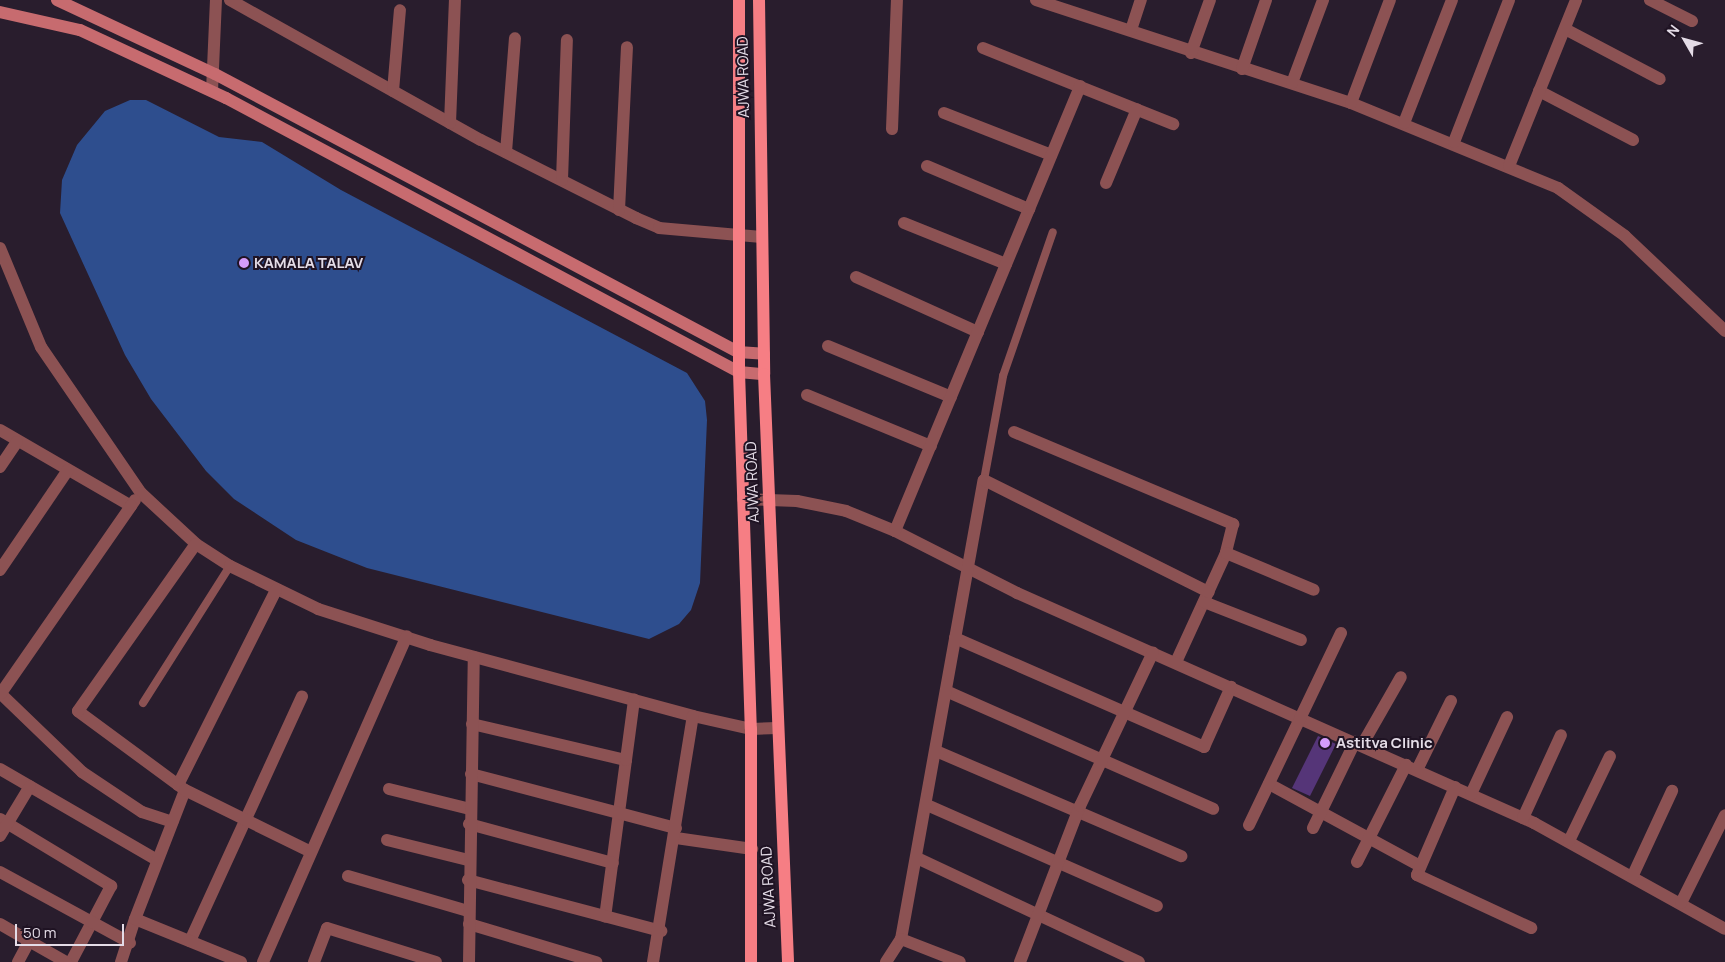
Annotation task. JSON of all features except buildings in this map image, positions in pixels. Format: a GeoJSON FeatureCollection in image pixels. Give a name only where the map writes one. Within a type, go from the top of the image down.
{"type":"FeatureCollection","features":[{"type":"Feature","properties":{"kind":"main road","name":"AJWA ROAD"},"geometry":{"type":"LineString","coordinates":[[739,0],[740,237],[738,352],[751,729],[751,962]]}},
{"type":"Feature","properties":{"kind":"main road","name":"AJWA ROAD"},"geometry":{"type":"LineString","coordinates":[[758,0],[764,374],[788,962]]}},
{"type":"Feature","properties":{"kind":"street"},"geometry":{"type":"LineString","coordinates":[[57,0],[215,74],[738,352],[764,354]]}},
{"type":"Feature","properties":{"kind":"street"},"geometry":{"type":"LineString","coordinates":[[212,91],[215,74],[216,0]]}},
{"type":"Feature","properties":{"kind":"street"},"geometry":{"type":"LineString","coordinates":[[230,0],[450,123],[619,210],[659,228],[740,237],[762,237]]}},
{"type":"Feature","properties":{"kind":"street"},"geometry":{"type":"LineString","coordinates":[[450,123],[455,0]]}},
{"type":"Feature","properties":{"kind":"street"},"geometry":{"type":"LineString","coordinates":[[892,129],[897,0]]}},
{"type":"Feature","properties":{"kind":"street"},"geometry":{"type":"LineString","coordinates":[[1036,0],[1131,30],[1190,53],[1292,83],[1351,103],[1454,142],[1558,188],[1593,211],[1725,331]]}},
{"type":"Feature","properties":{"kind":"street"},"geometry":{"type":"LineString","coordinates":[[1131,30],[1141,0]]}},
{"type":"Feature","properties":{"kind":"street"},"geometry":{"type":"LineString","coordinates":[[1190,53],[1210,0]]}},
{"type":"Feature","properties":{"kind":"street"},"geometry":{"type":"LineString","coordinates":[[1242,69],[1266,0]]}},
{"type":"Feature","properties":{"kind":"street"},"geometry":{"type":"LineString","coordinates":[[1292,83],[1323,0]]}},
{"type":"Feature","properties":{"kind":"street"},"geometry":{"type":"LineString","coordinates":[[1351,103],[1390,0]]}},
{"type":"Feature","properties":{"kind":"street"},"geometry":{"type":"LineString","coordinates":[[1404,123],[1452,0]]}},
{"type":"Feature","properties":{"kind":"street"},"geometry":{"type":"LineString","coordinates":[[1454,142],[1509,0]]}},
{"type":"Feature","properties":{"kind":"street"},"geometry":{"type":"LineString","coordinates":[[1509,166],[1576,0]]}},
{"type":"Feature","properties":{"kind":"street"},"geometry":{"type":"LineString","coordinates":[[1650,0],[1692,21]]}},
{"type":"Feature","properties":{"kind":"street"},"geometry":{"type":"LineString","coordinates":[[393,91],[400,10]]}},
{"type":"Feature","properties":{"kind":"street"},"geometry":{"type":"LineString","coordinates":[[0,12],[80,30],[212,91],[739,372],[764,374]]}},
{"type":"Feature","properties":{"kind":"street"},"geometry":{"type":"LineString","coordinates":[[1564,28],[1660,79]]}},
{"type":"Feature","properties":{"kind":"street"},"geometry":{"type":"LineString","coordinates":[[506,152],[515,38]]}},
{"type":"Feature","properties":{"kind":"street"},"geometry":{"type":"LineString","coordinates":[[562,180],[567,40]]}},
{"type":"Feature","properties":{"kind":"street"},"geometry":{"type":"LineString","coordinates":[[619,210],[627,46]]}},
{"type":"Feature","properties":{"kind":"street"},"geometry":{"type":"LineString","coordinates":[[983,48],[1173,124]]}},
{"type":"Feature","properties":{"kind":"street"},"geometry":{"type":"LineString","coordinates":[[896,531],[1080,86]]}},
{"type":"Feature","properties":{"kind":"street"},"geometry":{"type":"LineString","coordinates":[[1540,91],[1633,140]]}},
{"type":"Feature","properties":{"kind":"street"},"geometry":{"type":"LineString","coordinates":[[1106,183],[1137,109]]}},
{"type":"Feature","properties":{"kind":"street"},"geometry":{"type":"LineString","coordinates":[[944,113],[1051,156]]}},
{"type":"Feature","properties":{"kind":"street"},"geometry":{"type":"LineString","coordinates":[[927,166],[1029,209]]}},
{"type":"Feature","properties":{"kind":"street"},"geometry":{"type":"LineString","coordinates":[[904,223],[1006,264]]}},
{"type":"Feature","properties":{"kind":"street"},"geometry":{"type":"LineString","coordinates":[[0,248],[42,347],[141,493],[196,544],[230,566],[318,609],[474,657],[693,716],[751,729],[777,728]]}},
{"type":"Feature","properties":{"kind":"street"},"geometry":{"type":"LineString","coordinates":[[856,276],[978,332]]}},
{"type":"Feature","properties":{"kind":"street"},"geometry":{"type":"LineString","coordinates":[[828,346],[951,397]]}},
{"type":"Feature","properties":{"kind":"street"},"geometry":{"type":"LineString","coordinates":[[807,395],[930,446]]}},
{"type":"Feature","properties":{"kind":"street"},"geometry":{"type":"LineString","coordinates":[[0,430],[17,442],[131,506]]}},
{"type":"Feature","properties":{"kind":"street"},"geometry":{"type":"LineString","coordinates":[[1014,432],[1229,519],[1233,534],[1226,553],[1176,662]]}},
{"type":"Feature","properties":{"kind":"street"},"geometry":{"type":"LineString","coordinates":[[0,467],[17,442]]}},
{"type":"Feature","properties":{"kind":"street"},"geometry":{"type":"LineString","coordinates":[[0,570],[68,470]]}},
{"type":"Feature","properties":{"kind":"street"},"geometry":{"type":"LineString","coordinates":[[886,962],[900,939],[917,858],[966,569],[984,480],[1206,597],[1301,640]]}},
{"type":"Feature","properties":{"kind":"street"},"geometry":{"type":"LineString","coordinates":[[141,493],[0,693],[82,772],[142,812],[172,822]]}},
{"type":"Feature","properties":{"kind":"street"},"geometry":{"type":"LineString","coordinates":[[743,499],[769,499],[846,511],[896,531],[966,569],[1301,717],[1523,818],[1633,875],[1725,929]]}},
{"type":"Feature","properties":{"kind":"street"},"geometry":{"type":"LineString","coordinates":[[196,544],[78,711],[182,787],[243,821],[310,852]]}},
{"type":"Feature","properties":{"kind":"street"},"geometry":{"type":"LineString","coordinates":[[1226,553],[1314,590]]}},
{"type":"Feature","properties":{"kind":"street"},"geometry":{"type":"LineString","coordinates":[[122,962],[130,943],[135,920],[155,859],[172,822],[182,787],[276,590]]}},
{"type":"Feature","properties":{"kind":"street"},"geometry":{"type":"LineString","coordinates":[[1249,825],[1341,633]]}},
{"type":"Feature","properties":{"kind":"street"},"geometry":{"type":"LineString","coordinates":[[263,962],[406,636]]}},
{"type":"Feature","properties":{"kind":"street"},"geometry":{"type":"LineString","coordinates":[[955,638],[1126,710],[1204,747],[1232,687]]}},
{"type":"Feature","properties":{"kind":"street"},"geometry":{"type":"LineString","coordinates":[[1020,962],[1037,912],[1078,811],[1153,652]]}},
{"type":"Feature","properties":{"kind":"street"},"geometry":{"type":"LineString","coordinates":[[469,962],[468,860],[474,657]]}},
{"type":"Feature","properties":{"kind":"street"},"geometry":{"type":"LineString","coordinates":[[1313,828],[1359,743],[1401,677]]}},
{"type":"Feature","properties":{"kind":"street"},"geometry":{"type":"LineString","coordinates":[[946,691],[1103,757],[1214,809]]}},
{"type":"Feature","properties":{"kind":"street"},"geometry":{"type":"LineString","coordinates":[[190,941],[243,821],[302,696]]}},
{"type":"Feature","properties":{"kind":"street"},"geometry":{"type":"LineString","coordinates":[[605,916],[620,816],[634,700]]}},
{"type":"Feature","properties":{"kind":"street"},"geometry":{"type":"LineString","coordinates":[[1357,862],[1451,701]]}},
{"type":"Feature","properties":{"kind":"street"},"geometry":{"type":"LineString","coordinates":[[653,962],[661,931],[693,716]]}},
{"type":"Feature","properties":{"kind":"street"},"geometry":{"type":"LineString","coordinates":[[1471,794],[1507,717]]}},
{"type":"Feature","properties":{"kind":"street"},"geometry":{"type":"LineString","coordinates":[[472,724],[626,760]]}},
{"type":"Feature","properties":{"kind":"street"},"geometry":{"type":"LineString","coordinates":[[1523,818],[1561,735]]}},
{"type":"Feature","properties":{"kind":"street"},"geometry":{"type":"LineString","coordinates":[[936,751],[1181,856]]}},
{"type":"Feature","properties":{"kind":"street"},"geometry":{"type":"LineString","coordinates":[[1569,841],[1610,756]]}},
{"type":"Feature","properties":{"kind":"street"},"geometry":{"type":"LineString","coordinates":[[0,769],[155,859]]}},
{"type":"Feature","properties":{"kind":"street"},"geometry":{"type":"LineString","coordinates":[[471,774],[676,833],[752,849]]}},
{"type":"Feature","properties":{"kind":"street"},"geometry":{"type":"LineString","coordinates":[[1270,784],[1322,810],[1369,839],[1420,866]]}},
{"type":"Feature","properties":{"kind":"street"},"geometry":{"type":"LineString","coordinates":[[0,836],[4,821],[30,786]]}},
{"type":"Feature","properties":{"kind":"street"},"geometry":{"type":"LineString","coordinates":[[1455,787],[1417,875],[1423,880],[1531,928]]}},
{"type":"Feature","properties":{"kind":"street"},"geometry":{"type":"LineString","coordinates":[[389,789],[470,809]]}},
{"type":"Feature","properties":{"kind":"street"},"geometry":{"type":"LineString","coordinates":[[1633,875],[1672,791]]}},
{"type":"Feature","properties":{"kind":"street"},"geometry":{"type":"LineString","coordinates":[[927,804],[1156,906]]}},
{"type":"Feature","properties":{"kind":"street"},"geometry":{"type":"LineString","coordinates":[[1681,903],[1725,814]]}},
{"type":"Feature","properties":{"kind":"street"},"geometry":{"type":"LineString","coordinates":[[4,821],[111,886],[71,962]]}},
{"type":"Feature","properties":{"kind":"street"},"geometry":{"type":"LineString","coordinates":[[470,824],[613,863]]}},
{"type":"Feature","properties":{"kind":"street"},"geometry":{"type":"LineString","coordinates":[[386,840],[468,860]]}},
{"type":"Feature","properties":{"kind":"street"},"geometry":{"type":"LineString","coordinates":[[917,858],[1037,912],[1139,962]]}},
{"type":"Feature","properties":{"kind":"street"},"geometry":{"type":"LineString","coordinates":[[0,872],[130,943]]}},
{"type":"Feature","properties":{"kind":"street"},"geometry":{"type":"LineString","coordinates":[[348,876],[468,910]]}},
{"type":"Feature","properties":{"kind":"street"},"geometry":{"type":"LineString","coordinates":[[468,880],[661,931]]}},
{"type":"Feature","properties":{"kind":"street"},"geometry":{"type":"LineString","coordinates":[[135,920],[190,941],[222,958],[241,962]]}},
{"type":"Feature","properties":{"kind":"street"},"geometry":{"type":"LineString","coordinates":[[0,924],[66,962]]}},
{"type":"Feature","properties":{"kind":"street"},"geometry":{"type":"LineString","coordinates":[[468,924],[596,962]]}},
{"type":"Feature","properties":{"kind":"street"},"geometry":{"type":"LineString","coordinates":[[314,962],[326,928],[436,962]]}},
{"type":"Feature","properties":{"kind":"street"},"geometry":{"type":"LineString","coordinates":[[900,939],[960,962]]}},
{"type":"Feature","properties":{"kind":"street"},"geometry":{"type":"LineString","coordinates":[[18,962],[29,941]]}},
{"type":"Feature","properties":{"kind":"lane"},"geometry":{"type":"LineString","coordinates":[[984,480],[1003,376],[1053,232]]}},
{"type":"Feature","properties":{"kind":"lane"},"geometry":{"type":"LineString","coordinates":[[143,703],[230,566]]}},
{"type":"Feature","properties":{"kind":"water"},"geometry":{"type":"Polygon","coordinates":[[[130,100],[146,100],[219,137],[262,142],[341,190],[687,373],[705,401],[707,420],[700,583],[691,610],[679,624],[649,639],[367,568],[296,540],[234,499],[206,471],[151,399],[125,355],[60,213],[62,180],[77,145],[105,111],[130,100]]]}},
{"type":"Feature","properties":{"kind":"place","name":"KAMALA TALAV"},"geometry":{"type":"Point","coordinates":[244,263]}},
{"type":"Feature","properties":{"kind":"place","name":"Astitva Clinic"},"geometry":{"type":"Point","coordinates":[1325,743]}}]}
